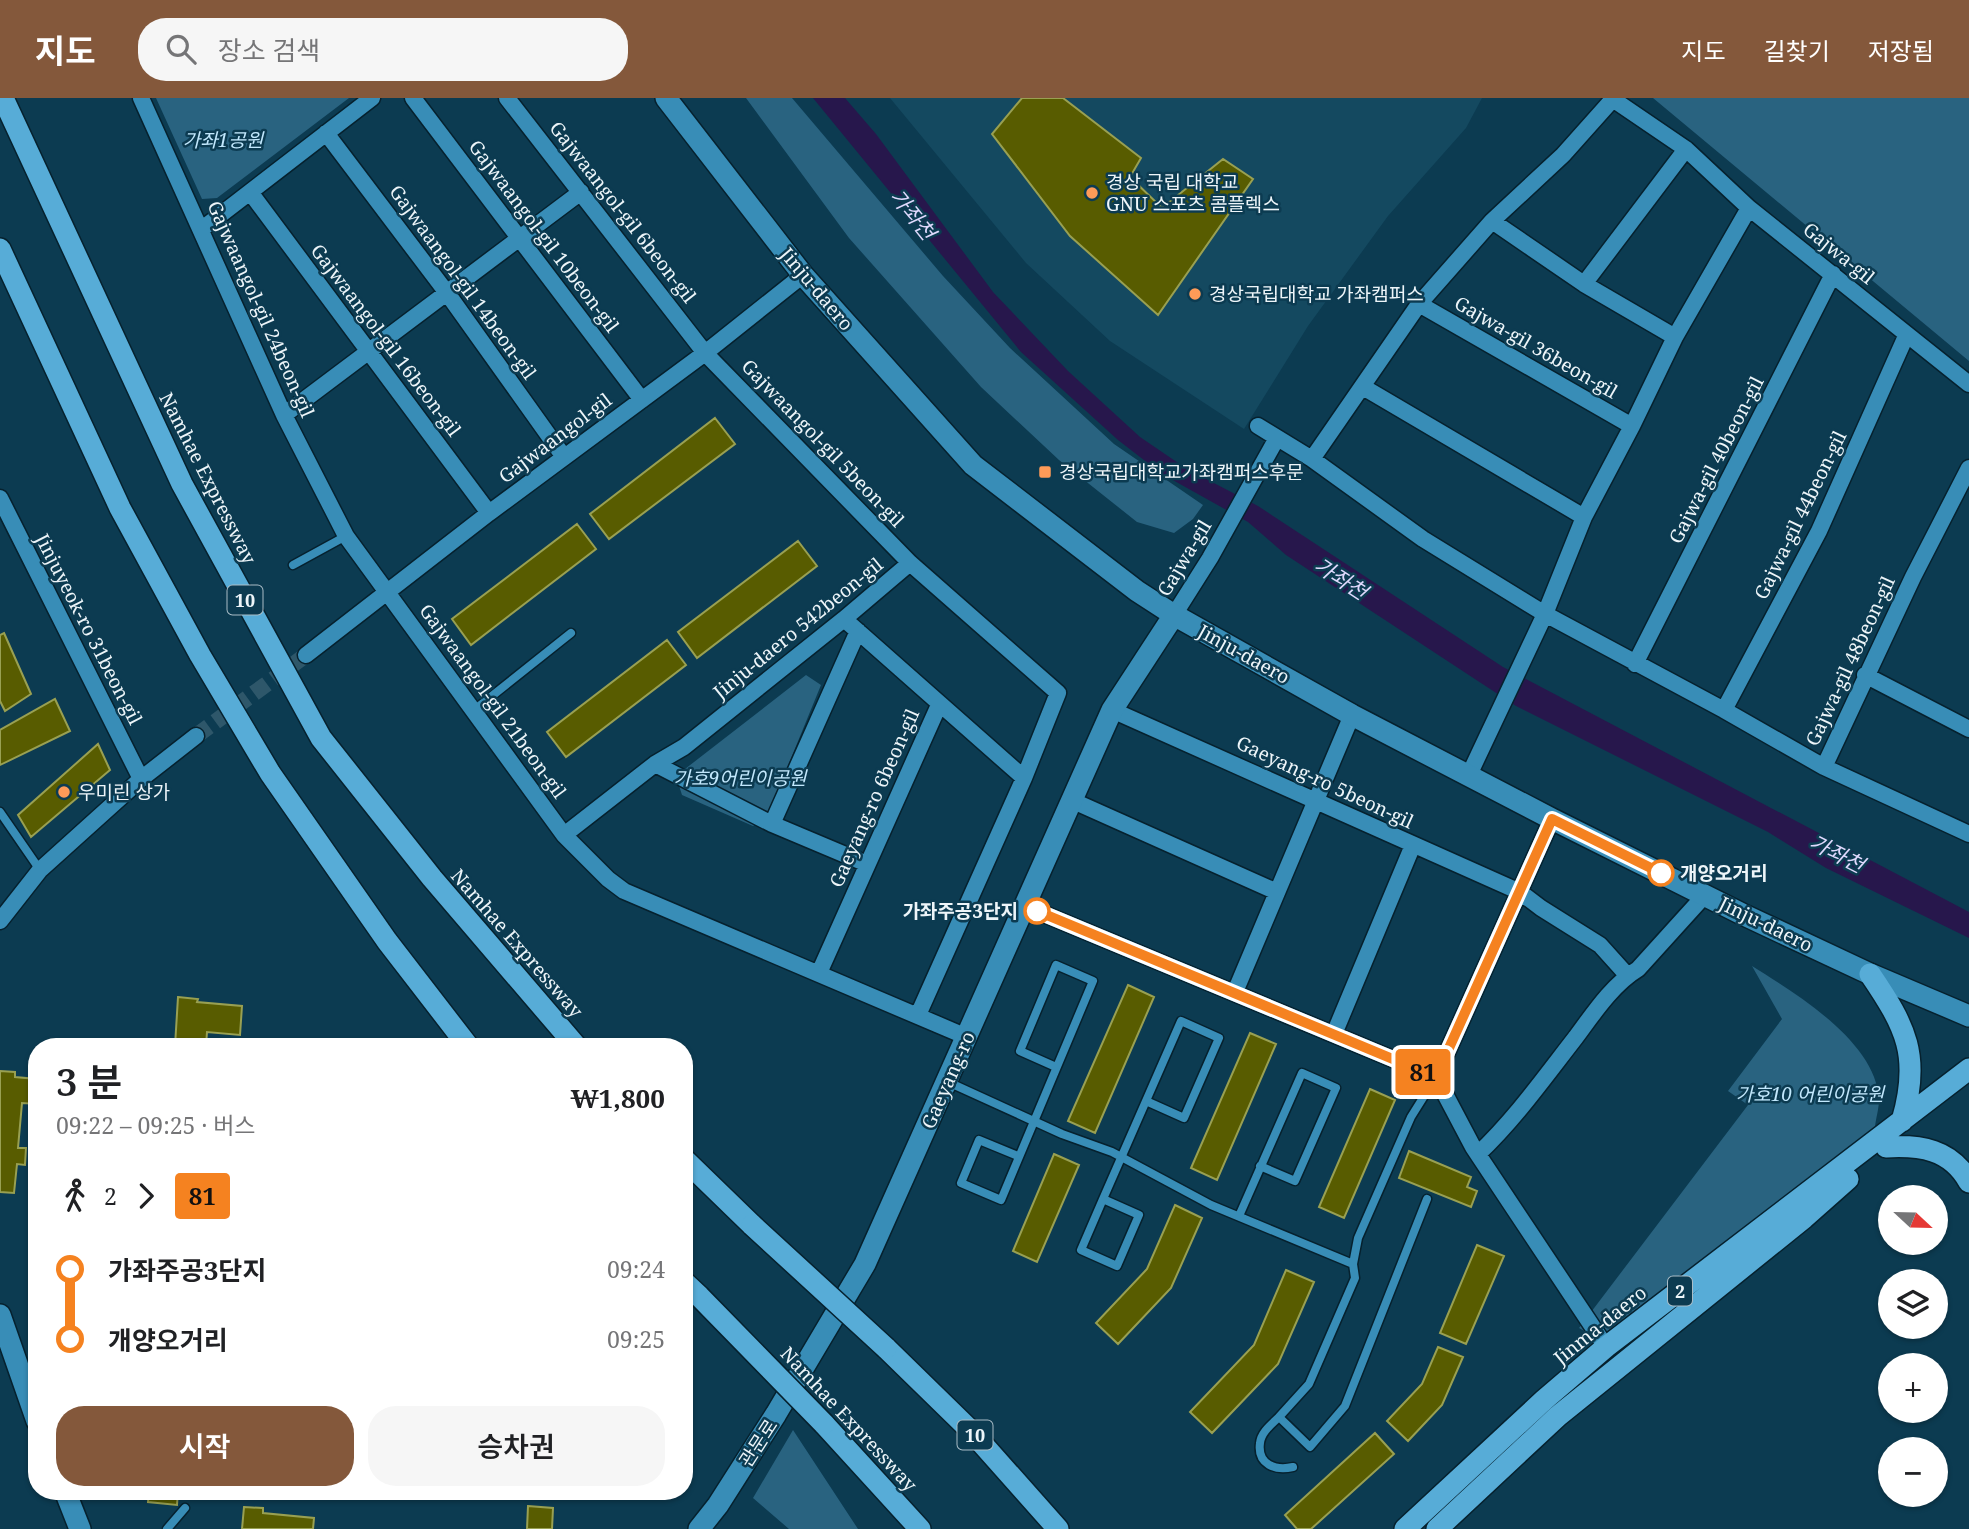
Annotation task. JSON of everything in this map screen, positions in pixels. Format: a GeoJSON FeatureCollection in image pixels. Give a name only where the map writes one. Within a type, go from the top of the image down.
{"type":"FeatureCollection","features":[{"type":"Feature","properties":{"kind":"highway","name":"Namhae Expressway"},"geometry":{"type":"LineString","coordinates":[[4,98],[182,485],[321,738],[432,878],[569,1038]]}},
{"type":"Feature","properties":{"kind":"highway"},"geometry":{"type":"LineString","coordinates":[[0,249],[120,508],[221,690],[270,773],[387,942],[462,1038]]}},
{"type":"Feature","properties":{"kind":"highway"},"geometry":{"type":"LineString","coordinates":[[1870,974],[1896,1013],[1907,1043],[1912,1073],[1909,1098],[1902,1121]]}},
{"type":"Feature","properties":{"kind":"highway","name":"Jinma-daero"},"geometry":{"type":"LineString","coordinates":[[1405,1529],[1544,1400],[1606,1347],[1969,1072]]}},
{"type":"Feature","properties":{"kind":"highway","name":"Jinma-daero"},"geometry":{"type":"LineString","coordinates":[[1437,1529],[1558,1416],[1804,1218],[1969,1072]]}},
{"type":"Feature","properties":{"kind":"highway"},"geometry":{"type":"LineString","coordinates":[[1886,1147],[1902,1146],[1944,1154],[1953,1160],[1969,1182]]}},
{"type":"Feature","properties":{"kind":"highway","name":"10"},"geometry":{"type":"LineString","coordinates":[[693,1168],[971,1431],[1058,1529]]}},
{"type":"Feature","properties":{"kind":"highway","name":"Namhae Expressway"},"geometry":{"type":"LineString","coordinates":[[693,1290],[824,1424],[920,1529]]}},
{"type":"Feature","properties":{"kind":"street","name":"Gajwaangol-gil 24beon-gil"},"geometry":{"type":"LineString","coordinates":[[141,98],[284,415],[346,536]]}},
{"type":"Feature","properties":{"kind":"street"},"geometry":{"type":"LineString","coordinates":[[202,229],[372,98]]}},
{"type":"Feature","properties":{"kind":"street","name":"Gajwaangol-gil 10beon-gil"},"geometry":{"type":"LineString","coordinates":[[413,98],[642,400]]}},
{"type":"Feature","properties":{"kind":"street","name":"Gajwaangol-gil 6beon-gil"},"geometry":{"type":"LineString","coordinates":[[507,98],[705,353]]}},
{"type":"Feature","properties":{"kind":"street","name":"Jinju-daero"},"geometry":{"type":"LineString","coordinates":[[666,98],[803,275],[973,465],[1137,592],[1352,715],[1552,819],[1870,974],[1969,1016]]}},
{"type":"Feature","properties":{"kind":"street","name":"Gajwa-gil"},"geometry":{"type":"LineString","coordinates":[[1312,460],[1419,304],[1492,221],[1563,155],[1612,99],[1686,149],[1749,208],[1969,384]]}},
{"type":"Feature","properties":{"kind":"street","name":"Gajwaangol-gil 14beon-gil"},"geometry":{"type":"LineString","coordinates":[[326,133],[447,293],[564,457]]}},
{"type":"Feature","properties":{"kind":"street"},"geometry":{"type":"LineString","coordinates":[[1584,284],[1686,149]]}},
{"type":"Feature","properties":{"kind":"street","name":"Gajwaangol-gil 16beon-gil"},"geometry":{"type":"LineString","coordinates":[[250,192],[489,513]]}},
{"type":"Feature","properties":{"kind":"street"},"geometry":{"type":"LineString","coordinates":[[284,415],[581,192]]}},
{"type":"Feature","properties":{"kind":"street","name":"Gajwa-gil 36beon-gil"},"geometry":{"type":"LineString","coordinates":[[1469,775],[1545,614],[1584,517],[1675,337],[1749,208]]}},
{"type":"Feature","properties":{"kind":"street"},"geometry":{"type":"LineString","coordinates":[[1492,221],[1584,284],[1675,337]]}},
{"type":"Feature","properties":{"kind":"street","name":"Gajwaangol-gil"},"geometry":{"type":"LineString","coordinates":[[306,654],[489,513],[705,353],[803,275]]}},
{"type":"Feature","properties":{"kind":"street","name":"Gajwa-gil 40beon-gil"},"geometry":{"type":"LineString","coordinates":[[1635,664],[1833,275]]}},
{"type":"Feature","properties":{"kind":"street","name":"Gajwa-gil 36beon-gil"},"geometry":{"type":"LineString","coordinates":[[1419,304],[1632,426]]}},
{"type":"Feature","properties":{"kind":"street","name":"Gajwa-gil 44beon-gil"},"geometry":{"type":"LineString","coordinates":[[1724,710],[1819,531],[1906,335]]}},
{"type":"Feature","properties":{"kind":"street","name":"Gajwaangol-gil 5beon-gil"},"geometry":{"type":"LineString","coordinates":[[705,353],[910,564]]}},
{"type":"Feature","properties":{"kind":"street"},"geometry":{"type":"LineString","coordinates":[[1363,387],[1584,517]]}},
{"type":"Feature","properties":{"kind":"street"},"geometry":{"type":"LineString","coordinates":[[1258,426],[1312,460],[1423,540],[1545,614],[1724,710],[1824,768]]}},
{"type":"Feature","properties":{"kind":"street","name":"Gajwa-gil"},"geometry":{"type":"LineString","coordinates":[[1174,615],[1277,438]]}},
{"type":"Feature","properties":{"kind":"street","name":"Gajwa-gil 48beon-gil"},"geometry":{"type":"LineString","coordinates":[[1969,468],[1865,675],[1824,768],[1969,834]]}},
{"type":"Feature","properties":{"kind":"street","name":"Jinjuyeok-ro 31beon-gil"},"geometry":{"type":"LineString","coordinates":[[1,504],[141,779]]}},
{"type":"Feature","properties":{"kind":"street"},"geometry":{"type":"LineString","coordinates":[[346,536],[388,592]]}},
{"type":"Feature","properties":{"kind":"street","name":"Jinju-daero 542beon-gil"},"geometry":{"type":"LineString","coordinates":[[564,835],[655,764],[684,747],[910,564],[1058,692],[1024,778]]}},
{"type":"Feature","properties":{"kind":"street","name":"Gajwaangol-gil 21beon-gil"},"geometry":{"type":"LineString","coordinates":[[388,592],[564,835]]}},
{"type":"Feature","properties":{"kind":"street","name":"Gaeyang-ro"},"geometry":{"type":"LineString","coordinates":[[813,1353],[865,1264],[1112,709],[1174,615]]}},
{"type":"Feature","properties":{"kind":"street"},"geometry":{"type":"LineString","coordinates":[[845,619],[939,705]]}},
{"type":"Feature","properties":{"kind":"street","name":"Jinju-daero 542beon-gil"},"geometry":{"type":"LineString","coordinates":[[772,824],[858,631]]}},
{"type":"Feature","properties":{"kind":"street"},"geometry":{"type":"LineString","coordinates":[[1865,675],[1967,721]]}},
{"type":"Feature","properties":{"kind":"street","name":"Gaeyang-ro 6beon-gil"},"geometry":{"type":"LineString","coordinates":[[819,973],[939,705],[1024,778]]}},
{"type":"Feature","properties":{"kind":"street","name":"Gaeyang-ro 5beon-gil"},"geometry":{"type":"LineString","coordinates":[[1112,709],[1520,892],[1600,945],[1627,975]]}},
{"type":"Feature","properties":{"kind":"street"},"geometry":{"type":"LineString","coordinates":[[1235,992],[1352,715]]}},
{"type":"Feature","properties":{"kind":"street"},"geometry":{"type":"LineString","coordinates":[[0,921],[40,870],[141,779],[196,736]]}},
{"type":"Feature","properties":{"kind":"street"},"geometry":{"type":"LineString","coordinates":[[655,764],[772,824],[867,864]]}},
{"type":"Feature","properties":{"kind":"street"},"geometry":{"type":"LineString","coordinates":[[918,1015],[1024,778]]}},
{"type":"Feature","properties":{"kind":"street"},"geometry":{"type":"LineString","coordinates":[[1071,800],[1277,892]]}},
{"type":"Feature","properties":{"kind":"street"},"geometry":{"type":"LineString","coordinates":[[1436,1077],[1552,819]]}},
{"type":"Feature","properties":{"kind":"street"},"geometry":{"type":"LineString","coordinates":[[564,835],[608,879],[624,891],[967,1037]]}},
{"type":"Feature","properties":{"kind":"street"},"geometry":{"type":"LineString","coordinates":[[1334,1034],[1413,845]]}},
{"type":"Feature","properties":{"kind":"street"},"geometry":{"type":"LineString","coordinates":[[1478,1154],[1507,1126],[1627,975],[1638,969],[1705,895]]}},
{"type":"Feature","properties":{"kind":"street"},"geometry":{"type":"LineString","coordinates":[[1026,906],[1436,1077],[1478,1154],[1606,1347]]}},
{"type":"Feature","properties":{"kind":"street"},"geometry":{"type":"LineString","coordinates":[[0,1315],[28,1393]]}},
{"type":"Feature","properties":{"kind":"street","name":"관문로"},"geometry":{"type":"LineString","coordinates":[[699,1529],[738,1473],[813,1353]]}},
{"type":"Feature","properties":{"kind":"street"},"geometry":{"type":"LineString","coordinates":[[69,1500],[80,1529]]}},
{"type":"Feature","properties":{"kind":"lane"},"geometry":{"type":"LineString","coordinates":[[293,565],[346,536]]}},
{"type":"Feature","properties":{"kind":"lane"},"geometry":{"type":"LineString","coordinates":[[473,711],[571,633]]}},
{"type":"Feature","properties":{"kind":"lane"},"geometry":{"type":"LineString","coordinates":[[0,811],[40,870]]}},
{"type":"Feature","properties":{"kind":"lane"},"geometry":{"type":"LineString","coordinates":[[1018,1156],[979,1140],[961,1183],[1001,1200],[1093,981],[1056,965],[1020,1051],[1056,1067]]}},
{"type":"Feature","properties":{"kind":"lane"},"geometry":{"type":"LineString","coordinates":[[1103,1199],[1139,1215],[1117,1266],[1082,1250],[1103,1199],[1181,1021],[1219,1038],[1184,1118],[1146,1101]]}},
{"type":"Feature","properties":{"kind":"lane"},"geometry":{"type":"LineString","coordinates":[[1239,1216],[1260,1166],[1302,1073],[1336,1088],[1295,1181],[1260,1166]]}},
{"type":"Feature","properties":{"kind":"lane"},"geometry":{"type":"LineString","coordinates":[[1293,1467],[1281,1470],[1269,1467],[1262,1457],[1260,1444],[1266,1430],[1309,1384],[1354,1278],[1353,1264],[1358,1238],[1406,1129],[1436,1077]]}},
{"type":"Feature","properties":{"kind":"lane"},"geometry":{"type":"LineString","coordinates":[[948,1082],[1122,1157],[1211,1205],[1353,1264]]}},
{"type":"Feature","properties":{"kind":"lane"},"geometry":{"type":"LineString","coordinates":[[1279,1417],[1310,1447],[1345,1406],[1427,1199]]}},
{"type":"Feature","properties":{"kind":"lane"},"geometry":{"type":"LineString","coordinates":[[167,1529],[185,1508]]}},
{"type":"Feature","properties":{"kind":"shaded area","name":"경상국립대학교 가좌캠퍼스"},"geometry":{"type":"Polygon","coordinates":[[[890,98],[1482,98],[1466,128],[1388,216],[1308,326],[1244,429],[1110,341],[1026,263],[890,98]]]}},
{"type":"Feature","properties":{"kind":"green space","name":"가좌1공원"},"geometry":{"type":"Polygon","coordinates":[[[156,98],[349,98],[217,198],[202,199],[156,98]]]}},
{"type":"Feature","properties":{"kind":"green space"},"geometry":{"type":"Polygon","coordinates":[[[746,98],[792,98],[943,276],[1010,348],[1114,444],[1203,505],[1193,519],[1174,533],[1137,522],[1059,460],[981,387],[849,238],[746,98]]]}},
{"type":"Feature","properties":{"kind":"green space"},"geometry":{"type":"Polygon","coordinates":[[[1653,98],[1969,98],[1969,361],[1653,98]]]}},
{"type":"Feature","properties":{"kind":"green space","name":"가호9어린이공원"},"geometry":{"type":"Polygon","coordinates":[[[806,675],[821,685],[767,817],[753,826],[682,795],[676,776],[806,675]]]}},
{"type":"Feature","properties":{"kind":"green space","name":"가호10 어린이공원"},"geometry":{"type":"Polygon","coordinates":[[[1752,966],[1831,1021],[1864,1058],[1875,1079],[1879,1100],[1875,1127],[1599,1339],[1579,1328],[1748,1105],[1728,1091],[1782,1019],[1752,966]]]}},
{"type":"Feature","properties":{"kind":"green space"},"geometry":{"type":"Polygon","coordinates":[[[793,1430],[858,1529],[789,1529],[753,1498],[793,1430]]]}},
{"type":"Feature","properties":{"kind":"water","name":"가좌천"},"geometry":{"type":"Polygon","coordinates":[[[813,98],[845,98],[876,134],[993,292],[1068,371],[1140,437],[1187,469],[1258,506],[1503,667],[1969,912],[1969,938],[1826,868],[1768,832],[1516,706],[1286,555],[1248,522],[1162,474],[1118,440],[1021,352],[813,98]]]}},
{"type":"Feature","properties":{"kind":"building","name":"경상 국립 대학교 GNU 스포츠 콤플렉스"},"geometry":{"type":"Polygon","coordinates":[[[1022,98],[1063,98],[1141,158],[1130,177],[1162,208],[1223,159],[1253,179],[1158,315],[1070,236],[992,134],[1022,98]]]}},
{"type":"Feature","properties":{"kind":"building"},"geometry":{"type":"Polygon","coordinates":[[[715,418],[735,444],[609,539],[590,514],[715,418]]]}},
{"type":"Feature","properties":{"kind":"building"},"geometry":{"type":"Polygon","coordinates":[[[577,524],[596,549],[471,645],[452,619],[577,524]]]}},
{"type":"Feature","properties":{"kind":"building"},"geometry":{"type":"Polygon","coordinates":[[[798,541],[817,566],[697,658],[678,632],[798,541]]]}},
{"type":"Feature","properties":{"kind":"building"},"geometry":{"type":"Polygon","coordinates":[[[4,633],[31,694],[5,711],[0,701],[0,635],[4,633]]]}},
{"type":"Feature","properties":{"kind":"building"},"geometry":{"type":"Polygon","coordinates":[[[667,640],[686,665],[566,757],[547,732],[667,640]]]}},
{"type":"Feature","properties":{"kind":"building"},"geometry":{"type":"Polygon","coordinates":[[[55,699],[70,731],[0,765],[0,730],[55,699]]]}},
{"type":"Feature","properties":{"kind":"building","name":"우미린 상가"},"geometry":{"type":"Polygon","coordinates":[[[98,744],[110,770],[31,837],[18,815],[98,744]]]}},
{"type":"Feature","properties":{"kind":"building"},"geometry":{"type":"Polygon","coordinates":[[[1128,985],[1154,997],[1095,1133],[1068,1121],[1128,985]]]}},
{"type":"Feature","properties":{"kind":"building"},"geometry":{"type":"Polygon","coordinates":[[[178,997],[198,999],[197,1002],[242,1006],[240,1035],[207,1032],[207,1038],[175,1038],[178,997]]]}},
{"type":"Feature","properties":{"kind":"building"},"geometry":{"type":"Polygon","coordinates":[[[1250,1033],[1276,1044],[1217,1180],[1191,1168],[1250,1033]]]}},
{"type":"Feature","properties":{"kind":"building"},"geometry":{"type":"Polygon","coordinates":[[[0,1071],[15,1072],[15,1077],[28,1078],[28,1103],[22,1103],[18,1148],[26,1148],[25,1165],[17,1164],[14,1193],[0,1192],[0,1071]]]}},
{"type":"Feature","properties":{"kind":"building"},"geometry":{"type":"Polygon","coordinates":[[[1370,1089],[1395,1100],[1344,1218],[1319,1207],[1370,1089]]]}},
{"type":"Feature","properties":{"kind":"building"},"geometry":{"type":"Polygon","coordinates":[[[1409,1151],[1471,1177],[1467,1187],[1477,1191],[1471,1207],[1399,1178],[1409,1151]]]}},
{"type":"Feature","properties":{"kind":"building"},"geometry":{"type":"Polygon","coordinates":[[[1054,1154],[1079,1165],[1037,1262],[1013,1251],[1054,1154]]]}},
{"type":"Feature","properties":{"kind":"building"},"geometry":{"type":"Polygon","coordinates":[[[1175,1205],[1202,1218],[1171,1288],[1118,1344],[1096,1323],[1147,1269],[1175,1205]]]}},
{"type":"Feature","properties":{"kind":"building"},"geometry":{"type":"Polygon","coordinates":[[[1477,1245],[1504,1256],[1466,1344],[1440,1333],[1477,1245]]]}},
{"type":"Feature","properties":{"kind":"building"},"geometry":{"type":"Polygon","coordinates":[[[1286,1270],[1314,1282],[1278,1364],[1212,1433],[1190,1412],[1254,1345],[1286,1270]]]}},
{"type":"Feature","properties":{"kind":"building"},"geometry":{"type":"Polygon","coordinates":[[[1438,1347],[1463,1357],[1442,1405],[1408,1441],[1387,1421],[1422,1384],[1438,1347]]]}},
{"type":"Feature","properties":{"kind":"building"},"geometry":{"type":"Polygon","coordinates":[[[1375,1433],[1394,1454],[1311,1529],[1297,1529],[1285,1515],[1375,1433]]]}},
{"type":"Feature","properties":{"kind":"building"},"geometry":{"type":"Polygon","coordinates":[[[148,1500],[177,1500],[177,1505],[148,1500]]]}},
{"type":"Feature","properties":{"kind":"building"},"geometry":{"type":"Polygon","coordinates":[[[528,1506],[553,1508],[552,1529],[527,1529],[528,1506]]]}},
{"type":"Feature","properties":{"kind":"building"},"geometry":{"type":"Polygon","coordinates":[[[244,1507],[263,1508],[263,1513],[314,1518],[313,1529],[242,1529],[244,1507]]]}},
{"type":"Feature","properties":{"kind":"tunnel"},"geometry":{"type":"LineString","coordinates":[[196,736],[306,655]]}},
{"type":"Feature","properties":{"kind":"bus line","name":"81"},"geometry":{"type":"LineString","coordinates":[[1037,911],[1436,1077],[1552,819],[1661,873]]}},
{"type":"Feature","properties":{"kind":"place","name":"경상 국립 대학교 GNU 스포츠 콤플렉스"},"geometry":{"type":"Point","coordinates":[1092,193]}},
{"type":"Feature","properties":{"kind":"place","name":"경상국립대학교 가좌캠퍼스"},"geometry":{"type":"Point","coordinates":[1195,294]}},
{"type":"Feature","properties":{"kind":"place","name":"경상국립대학교가좌캠퍼스후문"},"geometry":{"type":"Point","coordinates":[1045,472]}},
{"type":"Feature","properties":{"kind":"place","name":"우미린 상가"},"geometry":{"type":"Point","coordinates":[64,792]}},
{"type":"Feature","properties":{"kind":"place","name":"개양오거리"},"geometry":{"type":"Point","coordinates":[1661,873]}},
{"type":"Feature","properties":{"kind":"place","name":"가좌주공3단지"},"geometry":{"type":"Point","coordinates":[1037,911]}}]}
